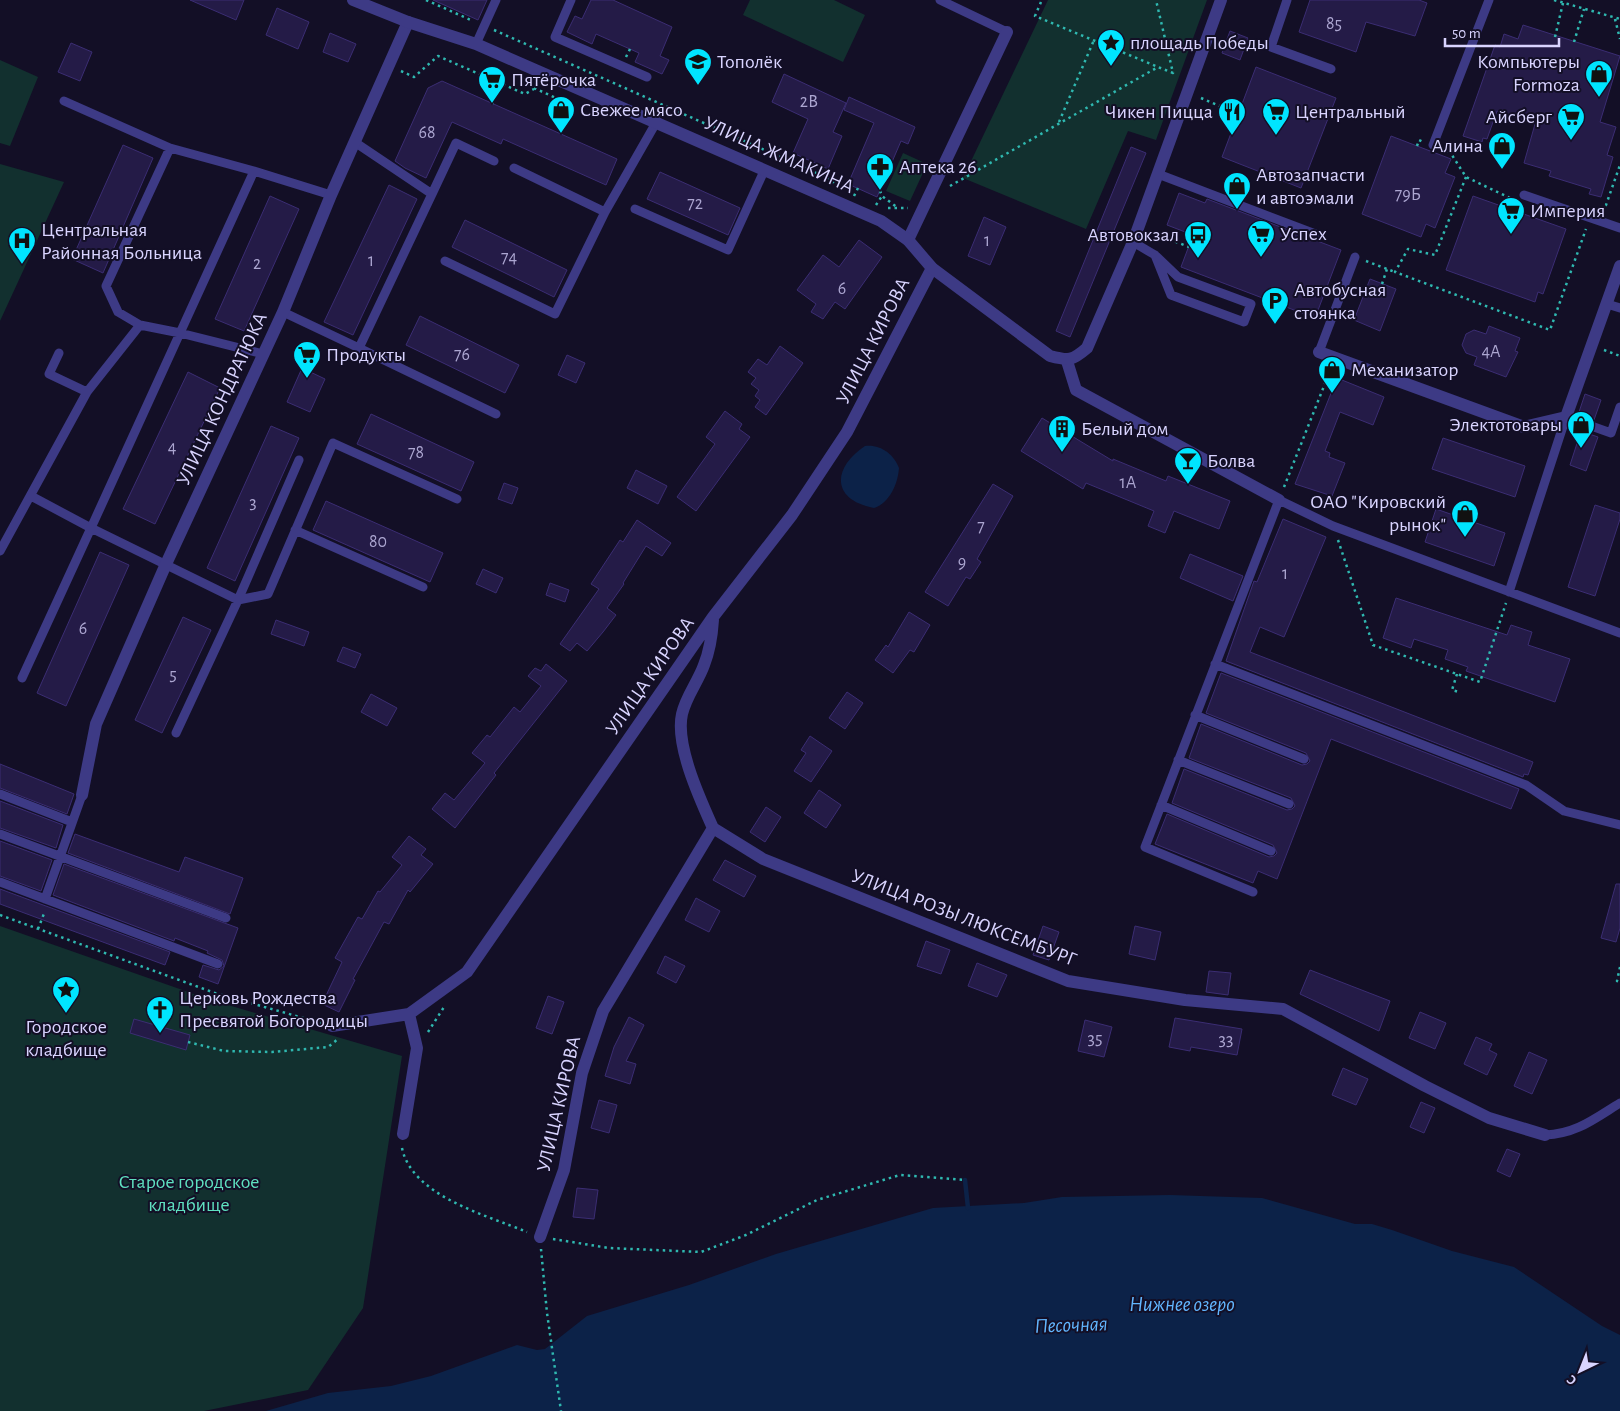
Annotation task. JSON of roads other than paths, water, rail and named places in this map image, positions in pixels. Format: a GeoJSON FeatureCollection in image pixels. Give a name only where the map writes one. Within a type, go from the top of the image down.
{"type":"FeatureCollection","features":[{"type":"Feature","properties":{"kind":"street","name":"УЛИЦА ЖМАКИНА"},"geometry":{"type":"LineString","coordinates":[[353,0],[408,22],[476,44],[658,121],[881,221],[908,240]]}},
{"type":"Feature","properties":{"kind":"street"},"geometry":{"type":"LineString","coordinates":[[1221,0],[1133,242],[1087,348],[1078,356],[1067,360],[1076,390],[1279,500]]}},
{"type":"Feature","properties":{"kind":"street","name":"УЛИЦА КОНДРАТЮКА"},"geometry":{"type":"LineString","coordinates":[[82,795],[96,724],[166,564],[283,312],[331,195],[356,143],[408,22]]}},
{"type":"Feature","properties":{"kind":"street"},"geometry":{"type":"LineString","coordinates":[[908,240],[930,198],[1008,32]]}},
{"type":"Feature","properties":{"kind":"street","name":"УЛИЦА КИРОВА"},"geometry":{"type":"LineString","coordinates":[[908,240],[932,268],[1050,356],[1067,360]]}},
{"type":"Feature","properties":{"kind":"street"},"geometry":{"type":"LineString","coordinates":[[1319,352],[1524,426],[1566,417],[1620,266]]}},
{"type":"Feature","properties":{"kind":"street","name":"УЛИЦА КИРОВА"},"geometry":{"type":"LineString","coordinates":[[332,1026],[409,1014],[467,972],[713,617],[792,515],[847,432],[932,268]]}},
{"type":"Feature","properties":{"kind":"street"},"geometry":{"type":"LineString","coordinates":[[712,828],[695,788],[682,731],[682,715],[704,666],[711,642],[713,617]]}},
{"type":"Feature","properties":{"kind":"street","name":"УЛИЦА КИРОВА"},"geometry":{"type":"LineString","coordinates":[[540,1238],[564,1170],[582,1073],[603,1011],[712,828]]}},
{"type":"Feature","properties":{"kind":"street","name":"УЛИЦА РОЗЫ ЛЮКСЕМБУРГ"},"geometry":{"type":"LineString","coordinates":[[712,828],[763,859],[1068,981],[1185,1000],[1283,1009],[1425,1086],[1489,1118],[1545,1135]]}},
{"type":"Feature","properties":{"kind":"street"},"geometry":{"type":"LineString","coordinates":[[403,1134],[417,1048],[409,1014]]}},
{"type":"Feature","properties":{"kind":"lane"},"geometry":{"type":"LineString","coordinates":[[476,44],[496,0]]}},
{"type":"Feature","properties":{"kind":"lane"},"geometry":{"type":"LineString","coordinates":[[572,0],[555,37],[647,77]]}},
{"type":"Feature","properties":{"kind":"lane"},"geometry":{"type":"LineString","coordinates":[[940,0],[1008,32]]}},
{"type":"Feature","properties":{"kind":"lane"},"geometry":{"type":"LineString","coordinates":[[1287,0],[1271,48],[1331,69]]}},
{"type":"Feature","properties":{"kind":"lane"},"geometry":{"type":"LineString","coordinates":[[1433,145],[1489,0]]}},
{"type":"Feature","properties":{"kind":"lane"},"geometry":{"type":"LineString","coordinates":[[64,101],[170,148],[331,195]]}},
{"type":"Feature","properties":{"kind":"lane"},"geometry":{"type":"LineString","coordinates":[[445,261],[555,314],[605,212],[658,121]]}},
{"type":"Feature","properties":{"kind":"lane"},"geometry":{"type":"LineString","coordinates":[[356,143],[432,194]]}},
{"type":"Feature","properties":{"kind":"lane"},"geometry":{"type":"LineString","coordinates":[[359,348],[456,143],[494,160]]}},
{"type":"Feature","properties":{"kind":"lane"},"geometry":{"type":"LineString","coordinates":[[170,148],[106,286],[118,312],[140,325],[263,354]]}},
{"type":"Feature","properties":{"kind":"lane"},"geometry":{"type":"LineString","coordinates":[[514,168],[605,212]]}},
{"type":"Feature","properties":{"kind":"lane"},"geometry":{"type":"LineString","coordinates":[[635,209],[728,250],[764,170]]}},
{"type":"Feature","properties":{"kind":"lane"},"geometry":{"type":"LineString","coordinates":[[22,678],[254,171]]}},
{"type":"Feature","properties":{"kind":"lane"},"geometry":{"type":"LineString","coordinates":[[1158,174],[1318,235]]}},
{"type":"Feature","properties":{"kind":"lane"},"geometry":{"type":"LineString","coordinates":[[1524,195],[1620,228]]}},
{"type":"Feature","properties":{"kind":"lane"},"geometry":{"type":"LineString","coordinates":[[1133,242],[1155,255],[1178,276],[1251,304],[1244,322],[1171,295],[1155,255]]}},
{"type":"Feature","properties":{"kind":"lane"},"geometry":{"type":"LineString","coordinates":[[1319,352],[1355,257]]}},
{"type":"Feature","properties":{"kind":"lane"},"geometry":{"type":"LineString","coordinates":[[1607,304],[1620,308]]}},
{"type":"Feature","properties":{"kind":"lane"},"geometry":{"type":"LineString","coordinates":[[283,312],[496,414]]}},
{"type":"Feature","properties":{"kind":"lane"},"geometry":{"type":"LineString","coordinates":[[0,551],[87,392],[140,325]]}},
{"type":"Feature","properties":{"kind":"lane"},"geometry":{"type":"LineString","coordinates":[[59,353],[48,374],[87,392]]}},
{"type":"Feature","properties":{"kind":"lane"},"geometry":{"type":"LineString","coordinates":[[1509,592],[1566,417],[1611,433],[1620,407]]}},
{"type":"Feature","properties":{"kind":"lane"},"geometry":{"type":"LineString","coordinates":[[31,496],[91,528],[238,600],[268,594],[333,443],[457,499]]}},
{"type":"Feature","properties":{"kind":"lane"},"geometry":{"type":"LineString","coordinates":[[176,733],[238,600],[299,460]]}},
{"type":"Feature","properties":{"kind":"lane"},"geometry":{"type":"LineString","coordinates":[[1253,892],[1145,847],[1279,500],[1333,526],[1620,633]]}},
{"type":"Feature","properties":{"kind":"lane"},"geometry":{"type":"LineString","coordinates":[[296,530],[423,587]]}},
{"type":"Feature","properties":{"kind":"lane"},"geometry":{"type":"LineString","coordinates":[[1215,664],[1526,785],[1564,811],[1620,826]]}},
{"type":"Feature","properties":{"kind":"lane"},"geometry":{"type":"LineString","coordinates":[[1195,715],[1304,760]]}},
{"type":"Feature","properties":{"kind":"lane"},"geometry":{"type":"LineString","coordinates":[[1178,760],[1289,804]]}},
{"type":"Feature","properties":{"kind":"lane"},"geometry":{"type":"LineString","coordinates":[[0,794],[72,822]]}},
{"type":"Feature","properties":{"kind":"lane"},"geometry":{"type":"LineString","coordinates":[[47,899],[59,858],[82,795]]}},
{"type":"Feature","properties":{"kind":"lane"},"geometry":{"type":"LineString","coordinates":[[1161,805],[1271,851]]}},
{"type":"Feature","properties":{"kind":"lane"},"geometry":{"type":"LineString","coordinates":[[0,834],[59,858],[226,918]]}},
{"type":"Feature","properties":{"kind":"lane"},"geometry":{"type":"LineString","coordinates":[[0,882],[218,964]]}},
{"type":"Feature","properties":{"kind":"lane"},"geometry":{"type":"LineString","coordinates":[[1545,1135],[1563,1134],[1584,1126],[1620,1103]]}},
{"type":"Feature","properties":{"kind":"water"},"geometry":{"type":"Polygon","coordinates":[[[865,446],[881,448],[886,451],[894,458],[899,468],[897,480],[889,497],[885,502],[874,508],[860,504],[850,498],[844,491],[841,482],[846,464],[865,446]]]}},
{"type":"Feature","properties":{"kind":"water","name":"Нижнее озеро"},"geometry":{"type":"Polygon","coordinates":[[[1170,1195],[1262,1198],[1355,1224],[1372,1224],[1452,1251],[1514,1267],[1602,1326],[1620,1335],[1620,1411],[266,1411],[328,1393],[391,1386],[431,1376],[517,1345],[537,1350],[545,1349],[587,1316],[689,1285],[776,1254],[933,1208],[1024,1203],[1062,1197],[1170,1195]]]}},
{"type":"Feature","properties":{"kind":"waterway"},"geometry":{"type":"LineString","coordinates":[[965,1180],[968,1208]]}},
{"type":"Feature","properties":{"kind":"place","name":"площадь Победы"},"geometry":{"type":"Point","coordinates":[1111,67]}},
{"type":"Feature","properties":{"kind":"place","name":"Тополёк"},"geometry":{"type":"Point","coordinates":[698,86]}},
{"type":"Feature","properties":{"kind":"place","name":"Компьютеры Formoza"},"geometry":{"type":"Point","coordinates":[1599,98]}},
{"type":"Feature","properties":{"kind":"place","name":"Пятёрочка"},"geometry":{"type":"Point","coordinates":[492,104]}},
{"type":"Feature","properties":{"kind":"place","name":"Свежее мясо"},"geometry":{"type":"Point","coordinates":[561,134]}},
{"type":"Feature","properties":{"kind":"place","name":"Чикен Пицца"},"geometry":{"type":"Point","coordinates":[1232,136]}},
{"type":"Feature","properties":{"kind":"place","name":"Центральный"},"geometry":{"type":"Point","coordinates":[1276,136]}},
{"type":"Feature","properties":{"kind":"place","name":"Айсберг"},"geometry":{"type":"Point","coordinates":[1571,141]}},
{"type":"Feature","properties":{"kind":"place","name":"Алина"},"geometry":{"type":"Point","coordinates":[1502,170]}},
{"type":"Feature","properties":{"kind":"place","name":"Аптека 26"},"geometry":{"type":"Point","coordinates":[880,191]}},
{"type":"Feature","properties":{"kind":"place","name":"Автозапчасти и автоэмали"},"geometry":{"type":"Point","coordinates":[1237,210]}},
{"type":"Feature","properties":{"kind":"place","name":"Империя"},"geometry":{"type":"Point","coordinates":[1511,235]}},
{"type":"Feature","properties":{"kind":"place","name":"Успех"},"geometry":{"type":"Point","coordinates":[1261,258]}},
{"type":"Feature","properties":{"kind":"place","name":"Автовокзал"},"geometry":{"type":"Point","coordinates":[1198,259]}},
{"type":"Feature","properties":{"kind":"place","name":"Центральная Районная Больница"},"geometry":{"type":"Point","coordinates":[22,265]}},
{"type":"Feature","properties":{"kind":"place","name":"Автобусная стоянка"},"geometry":{"type":"Point","coordinates":[1275,325]}},
{"type":"Feature","properties":{"kind":"place","name":"Продукты"},"geometry":{"type":"Point","coordinates":[307,379]}},
{"type":"Feature","properties":{"kind":"place","name":"Механизатор"},"geometry":{"type":"Point","coordinates":[1332,394]}},
{"type":"Feature","properties":{"kind":"place","name":"Электотовары"},"geometry":{"type":"Point","coordinates":[1581,449]}},
{"type":"Feature","properties":{"kind":"place","name":"Белый дом"},"geometry":{"type":"Point","coordinates":[1062,453]}},
{"type":"Feature","properties":{"kind":"place","name":"Болва"},"geometry":{"type":"Point","coordinates":[1188,485]}},
{"type":"Feature","properties":{"kind":"place","name":"ОАО \"Кировский рынок\""},"geometry":{"type":"Point","coordinates":[1465,538]}},
{"type":"Feature","properties":{"kind":"place","name":"Городское кладбище"},"geometry":{"type":"Point","coordinates":[66,1014]}},
{"type":"Feature","properties":{"kind":"place","name":"Церковь Рождества Пресвятой Богородицы"},"geometry":{"type":"Point","coordinates":[160,1034]}},
{"type":"Feature","properties":{"kind":"park label","name":"Старое городское кладбище"},"geometry":{"type":"Point","coordinates":[189,1194]}},
{"type":"Feature","properties":{"kind":"water label","name":"Песочная"},"geometry":{"type":"Point","coordinates":[1071,1325]}}]}
